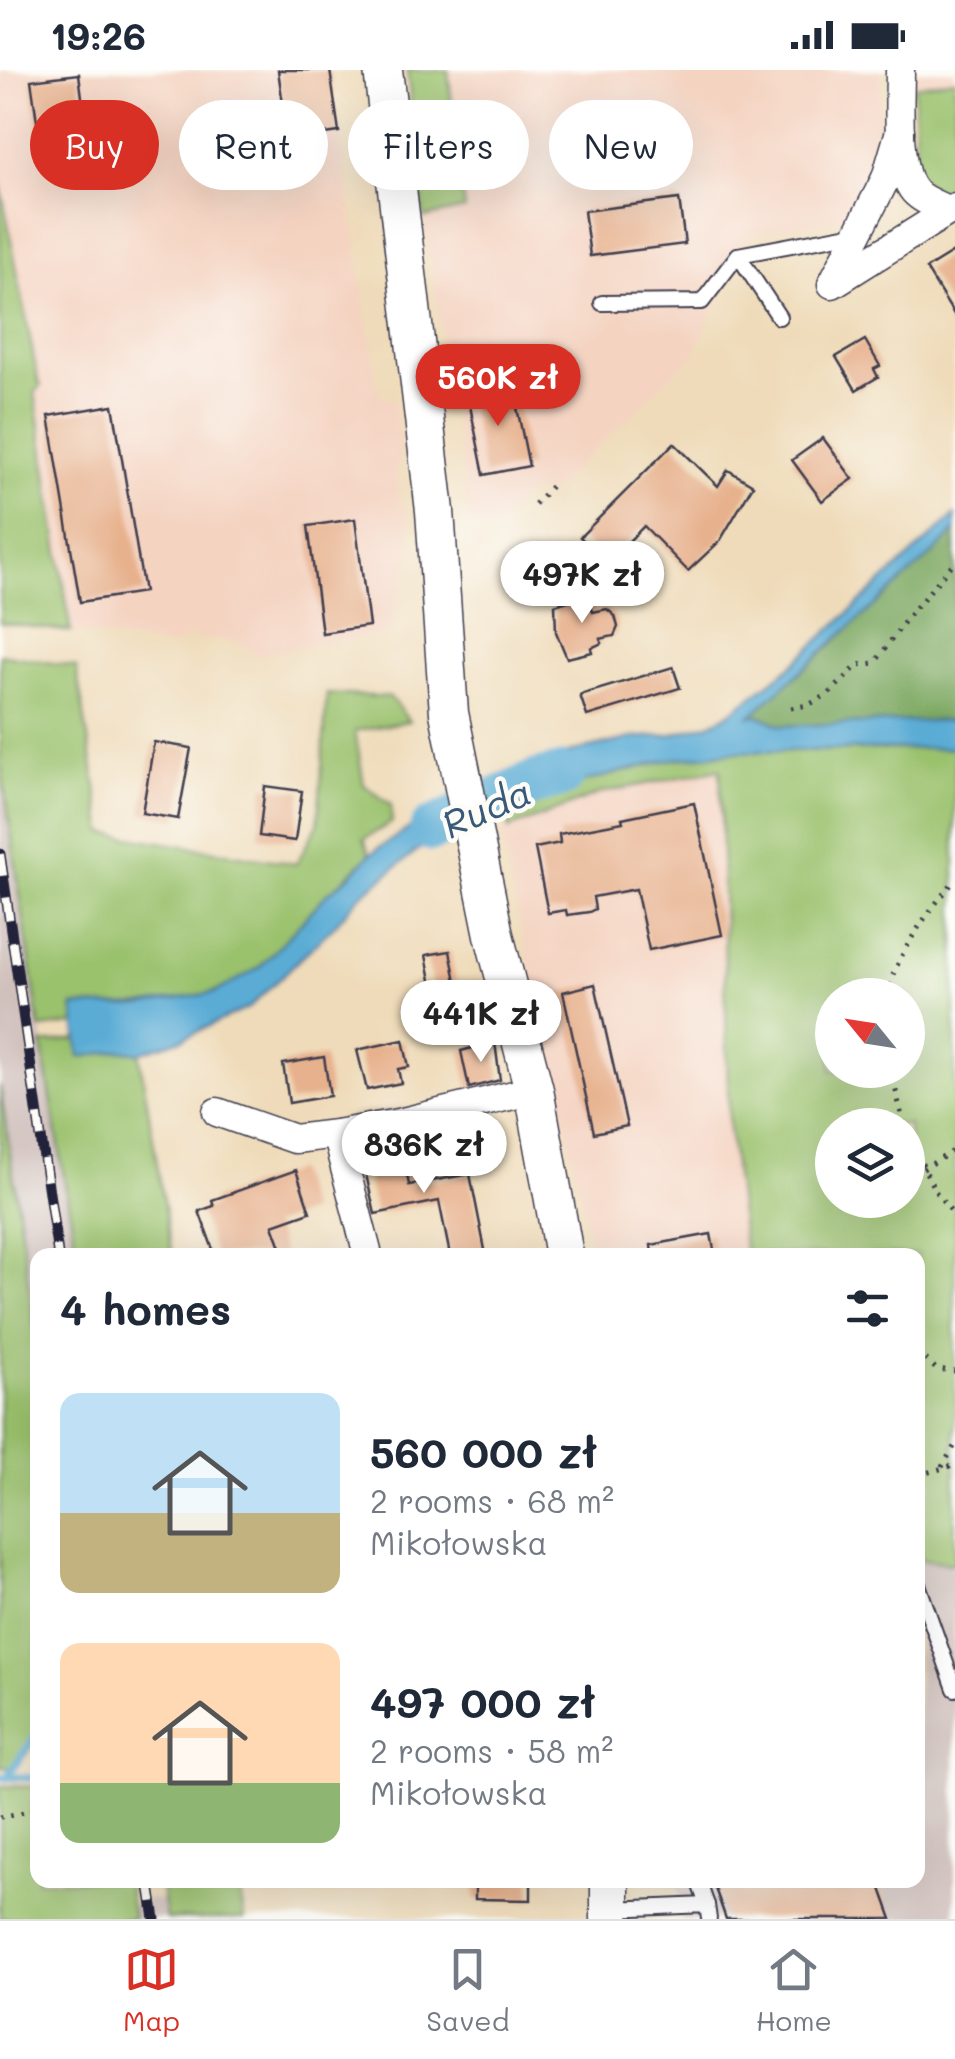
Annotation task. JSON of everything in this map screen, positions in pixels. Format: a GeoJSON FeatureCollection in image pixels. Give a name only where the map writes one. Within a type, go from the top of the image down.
{"type":"FeatureCollection","features":[{"type":"Feature","properties":{"kind":"main road"},"geometry":{"type":"LineString","coordinates":[[383,70],[435,511],[448,700],[474,844],[534,1090],[563,1248]]}},
{"type":"Feature","properties":{"kind":"street"},"geometry":{"type":"LineString","coordinates":[[900,70],[896,178],[902,240]]}},
{"type":"Feature","properties":{"kind":"street"},"geometry":{"type":"LineString","coordinates":[[896,178],[919,196],[952,209]]}},
{"type":"Feature","properties":{"kind":"street"},"geometry":{"type":"LineString","coordinates":[[896,178],[832,284],[952,209]]}},
{"type":"Feature","properties":{"kind":"street"},"geometry":{"type":"LineString","coordinates":[[216,1112],[294,1139],[398,1123],[534,1090]]}},
{"type":"Feature","properties":{"kind":"street"},"geometry":{"type":"LineString","coordinates":[[336,1134],[366,1248]]}},
{"type":"Feature","properties":{"kind":"lane"},"geometry":{"type":"LineString","coordinates":[[602,303],[702,302],[738,255],[861,232]]}},
{"type":"Feature","properties":{"kind":"lane"},"geometry":{"type":"LineString","coordinates":[[738,255],[778,317]]}},
{"type":"Feature","properties":{"kind":"lane"},"geometry":{"type":"LineString","coordinates":[[925,1604],[955,1689]]}},
{"type":"Feature","properties":{"kind":"lane"},"geometry":{"type":"LineString","coordinates":[[610,1903],[708,1912],[700,1888]]}},
{"type":"Feature","properties":{"kind":"path"},"geometry":{"type":"LineString","coordinates":[[535,504],[552,486]]}},
{"type":"Feature","properties":{"kind":"path"},"geometry":{"type":"LineString","coordinates":[[791,708],[808,705],[828,694],[858,666],[875,663],[955,561]]}},
{"type":"Feature","properties":{"kind":"path"},"geometry":{"type":"LineString","coordinates":[[893,978],[908,945],[955,880]]}},
{"type":"Feature","properties":{"kind":"path"},"geometry":{"type":"LineString","coordinates":[[925,1168],[955,1150]]}},
{"type":"Feature","properties":{"kind":"path"},"geometry":{"type":"LineString","coordinates":[[925,1172],[955,1216]]}},
{"type":"Feature","properties":{"kind":"path"},"geometry":{"type":"LineString","coordinates":[[925,1359],[936,1369],[955,1371]]}},
{"type":"Feature","properties":{"kind":"path"},"geometry":{"type":"LineString","coordinates":[[940,1470],[955,1446]]}},
{"type":"Feature","properties":{"kind":"path"},"geometry":{"type":"LineString","coordinates":[[925,1474],[955,1465]]}},
{"type":"Feature","properties":{"kind":"path"},"geometry":{"type":"LineString","coordinates":[[0,1817],[30,1811]]}},
{"type":"Feature","properties":{"kind":"shaded area"},"geometry":{"type":"Polygon","coordinates":[[[0,70],[330,70],[379,396],[395,402],[401,458],[396,468],[400,504],[407,511],[411,546],[390,632],[255,655],[240,643],[189,637],[172,646],[71,632],[35,393],[41,385],[0,182],[0,70]]]}},
{"type":"Feature","properties":{"kind":"shaded area"},"geometry":{"type":"Polygon","coordinates":[[[448,70],[881,70],[879,137],[856,206],[842,218],[747,235],[694,354],[550,493],[531,491],[497,528],[471,528],[424,218],[464,209],[462,190],[529,190],[529,100],[451,100],[448,70]]]}},
{"type":"Feature","properties":{"kind":"shaded area"},"geometry":{"type":"Polygon","coordinates":[[[914,70],[955,70],[955,79],[914,86],[914,70]]]}},
{"type":"Feature","properties":{"kind":"shaded area"},"geometry":{"type":"Polygon","coordinates":[[[0,762],[76,1248],[30,1248],[30,1293],[0,1085],[0,762]]]}},
{"type":"Feature","properties":{"kind":"shaded area"},"geometry":{"type":"Polygon","coordinates":[[[720,769],[729,1128],[744,1248],[592,1248],[500,832],[601,793],[720,769]]]}},
{"type":"Feature","properties":{"kind":"shaded area"},"geometry":{"type":"Polygon","coordinates":[[[925,1560],[955,1562],[955,1919],[682,1919],[678,1889],[925,1888],[925,1560]]]}},
{"type":"Feature","properties":{"kind":"shaded area"},"geometry":{"type":"Polygon","coordinates":[[[149,1899],[163,1901],[166,1919],[133,1919],[131,1907],[149,1899]]]}},
{"type":"Feature","properties":{"kind":"green space"},"geometry":{"type":"Polygon","coordinates":[[[407,70],[448,70],[451,100],[410,100],[407,70]]]}},
{"type":"Feature","properties":{"kind":"green space"},"geometry":{"type":"Polygon","coordinates":[[[955,79],[955,191],[943,192],[928,186],[916,172],[914,86],[955,79]]]}},
{"type":"Feature","properties":{"kind":"green space"},"geometry":{"type":"Polygon","coordinates":[[[0,182],[41,385],[35,393],[71,632],[0,623],[0,182]]]}},
{"type":"Feature","properties":{"kind":"green space"},"geometry":{"type":"Polygon","coordinates":[[[421,190],[462,190],[464,209],[424,218],[421,190]]]}},
{"type":"Feature","properties":{"kind":"green space"},"geometry":{"type":"Polygon","coordinates":[[[955,531],[955,720],[781,726],[759,715],[748,717],[820,655],[955,531]]]}},
{"type":"Feature","properties":{"kind":"green space"},"geometry":{"type":"Polygon","coordinates":[[[0,654],[76,667],[104,833],[296,864],[318,824],[327,694],[390,697],[409,721],[355,731],[364,785],[391,805],[392,822],[364,839],[370,854],[270,958],[241,980],[220,990],[172,1002],[74,1006],[76,1024],[40,1028],[0,760],[0,654]]]}},
{"type":"Feature","properties":{"kind":"green space"},"geometry":{"type":"Polygon","coordinates":[[[955,748],[955,1562],[925,1560],[925,1248],[744,1248],[729,1128],[720,769],[601,793],[509,829],[506,802],[668,760],[732,752],[955,748]]]}},
{"type":"Feature","properties":{"kind":"green space"},"geometry":{"type":"Polygon","coordinates":[[[78,1039],[81,1057],[121,1050],[139,1053],[171,1248],[76,1248],[42,1044],[78,1039]]]}},
{"type":"Feature","properties":{"kind":"green space"},"geometry":{"type":"Polygon","coordinates":[[[0,1085],[30,1293],[30,1750],[15,1768],[0,1767],[0,1085]]]}},
{"type":"Feature","properties":{"kind":"green space"},"geometry":{"type":"Polygon","coordinates":[[[0,1786],[30,1787],[30,1888],[128,1888],[133,1919],[0,1919],[0,1786]]]}},
{"type":"Feature","properties":{"kind":"green space"},"geometry":{"type":"Polygon","coordinates":[[[161,1888],[239,1888],[245,1919],[166,1919],[161,1888]]]}},
{"type":"Feature","properties":{"kind":"water"},"geometry":{"type":"Polygon","coordinates":[[[955,515],[955,531],[935,552],[750,716],[758,715],[781,726],[955,720],[955,748],[732,752],[668,760],[506,802],[502,775],[572,752],[632,738],[669,735],[727,715],[790,667],[955,515]]]}},
{"type":"Feature","properties":{"kind":"water"},"geometry":{"type":"Polygon","coordinates":[[[452,800],[457,830],[419,849],[360,896],[250,1007],[182,1039],[139,1053],[121,1050],[80,1057],[73,1006],[137,1006],[216,992],[260,967],[370,854],[452,800]]]}},
{"type":"Feature","properties":{"kind":"building"},"geometry":{"type":"Polygon","coordinates":[[[278,70],[330,70],[339,132],[328,134],[328,100],[282,100],[278,70]]]}},
{"type":"Feature","properties":{"kind":"building"},"geometry":{"type":"Polygon","coordinates":[[[79,74],[82,100],[34,100],[31,80],[79,74]]]}},
{"type":"Feature","properties":{"kind":"building"},"geometry":{"type":"Polygon","coordinates":[[[679,199],[685,244],[590,256],[584,211],[679,199]]]}},
{"type":"Feature","properties":{"kind":"building"},"geometry":{"type":"Polygon","coordinates":[[[955,251],[955,316],[926,269],[955,251]]]}},
{"type":"Feature","properties":{"kind":"building"},"geometry":{"type":"Polygon","coordinates":[[[865,340],[880,366],[874,369],[878,377],[856,390],[836,357],[865,340]]]}},
{"type":"Feature","properties":{"kind":"building"},"geometry":{"type":"Polygon","coordinates":[[[512,383],[529,466],[484,475],[467,391],[512,383]]]}},
{"type":"Feature","properties":{"kind":"building"},"geometry":{"type":"Polygon","coordinates":[[[113,405],[144,592],[80,602],[49,416],[113,405]]]}},
{"type":"Feature","properties":{"kind":"building"},"geometry":{"type":"Polygon","coordinates":[[[823,438],[853,479],[822,501],[792,460],[823,438]]]}},
{"type":"Feature","properties":{"kind":"building"},"geometry":{"type":"Polygon","coordinates":[[[674,443],[718,486],[728,470],[753,485],[720,541],[688,571],[644,526],[615,555],[610,550],[601,558],[580,537],[674,443]]]}},
{"type":"Feature","properties":{"kind":"building"},"geometry":{"type":"Polygon","coordinates":[[[355,519],[369,626],[322,633],[308,526],[355,519]]]}},
{"type":"Feature","properties":{"kind":"building"},"geometry":{"type":"Polygon","coordinates":[[[587,595],[593,612],[607,609],[615,616],[618,627],[614,636],[600,639],[602,643],[591,648],[592,652],[567,658],[556,632],[555,605],[587,595]]]}},
{"type":"Feature","properties":{"kind":"building"},"geometry":{"type":"Polygon","coordinates":[[[673,667],[680,688],[587,716],[580,695],[673,667]]]}},
{"type":"Feature","properties":{"kind":"building"},"geometry":{"type":"Polygon","coordinates":[[[154,742],[191,748],[178,819],[142,813],[154,742]]]}},
{"type":"Feature","properties":{"kind":"building"},"geometry":{"type":"Polygon","coordinates":[[[265,786],[302,791],[295,841],[259,836],[265,786]]]}},
{"type":"Feature","properties":{"kind":"building"},"geometry":{"type":"Polygon","coordinates":[[[694,803],[722,935],[649,950],[636,889],[593,897],[595,909],[589,912],[548,913],[535,848],[560,843],[559,834],[694,803]]]}},
{"type":"Feature","properties":{"kind":"building"},"geometry":{"type":"Polygon","coordinates":[[[450,951],[456,981],[432,985],[426,955],[450,951]]]}},
{"type":"Feature","properties":{"kind":"building"},"geometry":{"type":"Polygon","coordinates":[[[595,984],[627,1126],[594,1133],[563,992],[595,984]]]}},
{"type":"Feature","properties":{"kind":"building"},"geometry":{"type":"Polygon","coordinates":[[[403,1040],[409,1067],[398,1069],[401,1083],[367,1090],[357,1050],[403,1040]]]}},
{"type":"Feature","properties":{"kind":"building"},"geometry":{"type":"Polygon","coordinates":[[[495,1042],[500,1080],[469,1088],[461,1051],[495,1042]]]}},
{"type":"Feature","properties":{"kind":"building"},"geometry":{"type":"Polygon","coordinates":[[[324,1057],[330,1096],[289,1103],[283,1064],[324,1057]]]}},
{"type":"Feature","properties":{"kind":"building"},"geometry":{"type":"Polygon","coordinates":[[[400,1140],[409,1185],[470,1174],[485,1248],[449,1248],[439,1201],[375,1214],[360,1148],[400,1140]]]}},
{"type":"Feature","properties":{"kind":"building"},"geometry":{"type":"Polygon","coordinates":[[[296,1170],[310,1212],[273,1225],[281,1248],[212,1248],[199,1211],[214,1206],[212,1200],[296,1170]]]}},
{"type":"Feature","properties":{"kind":"building"},"geometry":{"type":"Polygon","coordinates":[[[711,1234],[714,1248],[651,1248],[711,1234]]]}},
{"type":"Feature","properties":{"kind":"building"},"geometry":{"type":"Polygon","coordinates":[[[475,1888],[531,1888],[531,1900],[475,1899],[475,1888]]]}},
{"type":"Feature","properties":{"kind":"building"},"geometry":{"type":"Polygon","coordinates":[[[715,1888],[881,1888],[892,1919],[726,1919],[715,1888]]]}},
{"type":"Feature","properties":{"kind":"waterway","name":"Ruda"},"geometry":{"type":"LineString","coordinates":[[432,829],[536,782],[562,775]]}},
{"type":"Feature","properties":{"kind":"waterway"},"geometry":{"type":"LineString","coordinates":[[6,1778],[30,1744]]}},
{"type":"Feature","properties":{"kind":"waterway"},"geometry":{"type":"LineString","coordinates":[[0,1777],[30,1778]]}},
{"type":"Feature","properties":{"kind":"railway"},"geometry":{"type":"LineString","coordinates":[[0,854],[57,1248]]}},
{"type":"Feature","properties":{"kind":"railway"},"geometry":{"type":"LineString","coordinates":[[150,1888],[155,1919]]}}]}
